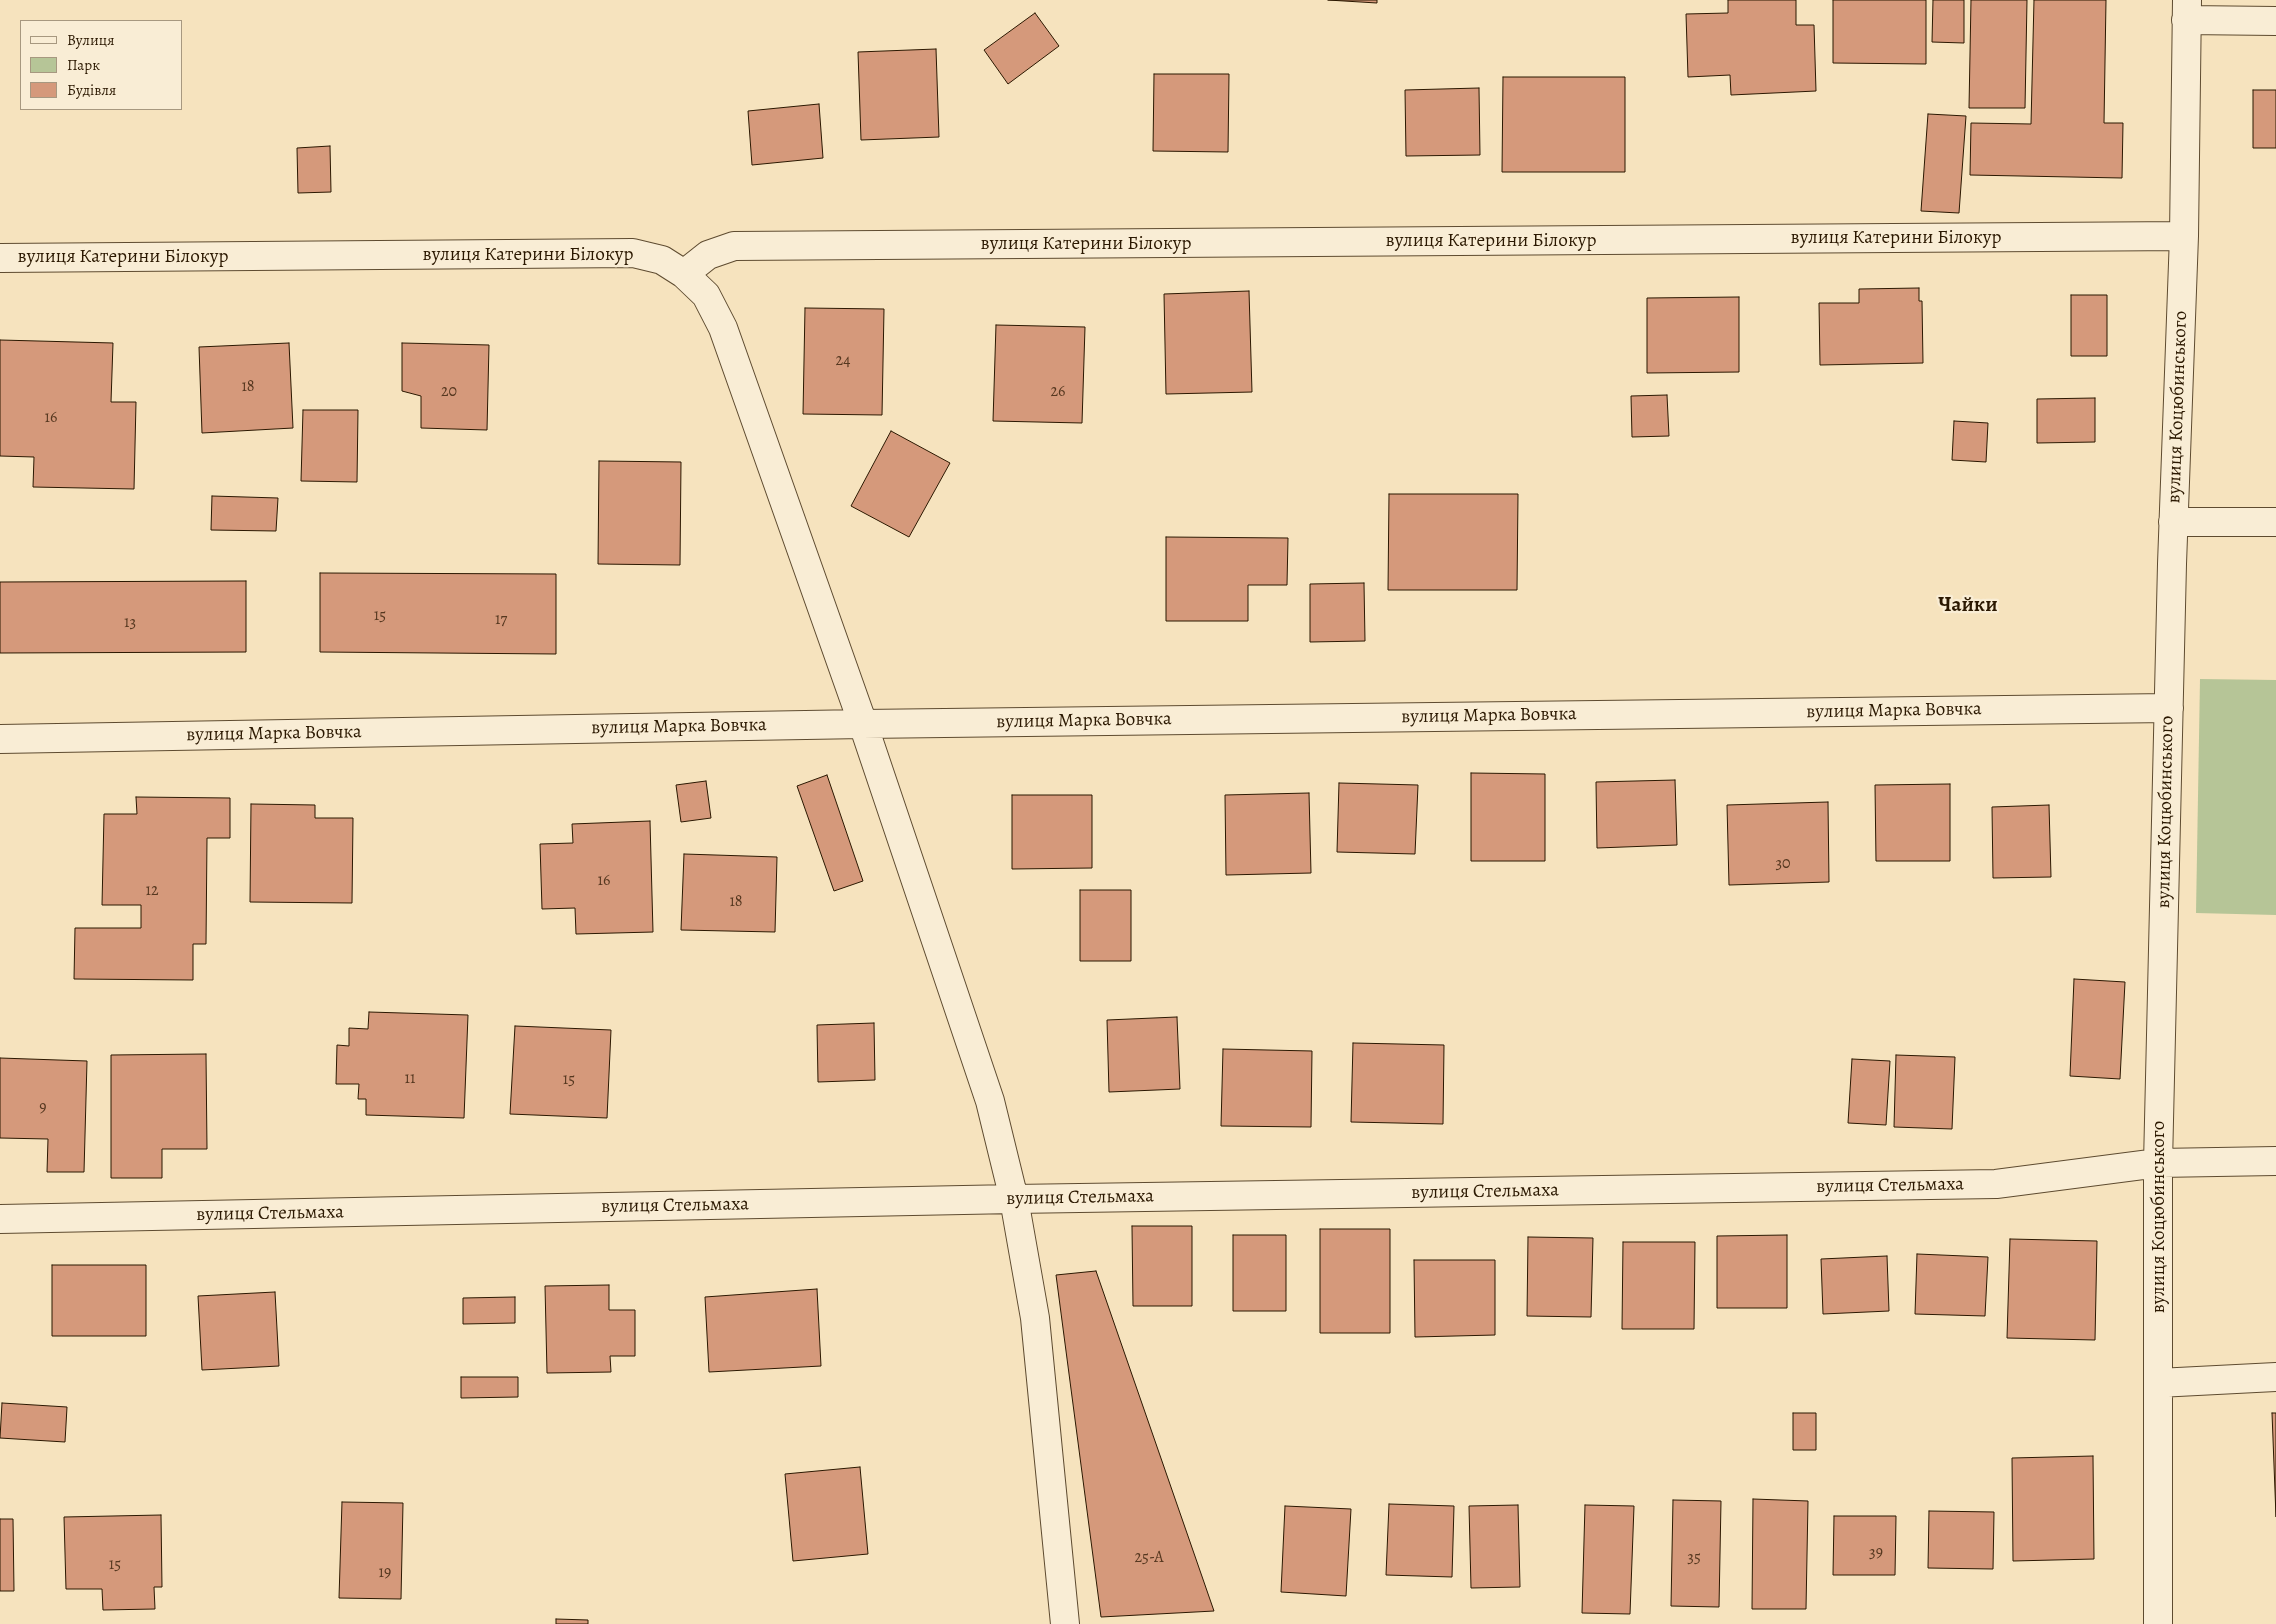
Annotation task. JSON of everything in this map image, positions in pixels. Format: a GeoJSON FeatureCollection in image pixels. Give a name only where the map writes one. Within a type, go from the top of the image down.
{"type":"FeatureCollection","features":[{"type":"Feature","properties":{"kind":"street"},"geometry":{"type":"LineString","coordinates":[[2186,10],[2276,21]]}},
{"type":"Feature","properties":{"kind":"street","name":"вулиця Коцюбинського"},"geometry":{"type":"LineString","coordinates":[[2158,1624],[2158,1163],[2173,522],[2184,236],[2186,10]]}},
{"type":"Feature","properties":{"kind":"street","name":"вулиця Катерини Білокур"},"geometry":{"type":"LineString","coordinates":[[0,258],[633,252],[662,260],[684,274],[708,255],[734,246],[2184,236]]}},
{"type":"Feature","properties":{"kind":"street"},"geometry":{"type":"LineString","coordinates":[[684,274],[706,295],[723,328],[863,724],[990,1101],[1014,1199],[1035,1318],[1065,1624]]}},
{"type":"Feature","properties":{"kind":"street"},"geometry":{"type":"LineString","coordinates":[[2173,522],[2276,522]]}},
{"type":"Feature","properties":{"kind":"street","name":"вулиця Марка Вовчка"},"geometry":{"type":"LineString","coordinates":[[0,739],[863,724],[2169,708]]}},
{"type":"Feature","properties":{"kind":"street","name":"вулиця Стельмаха"},"geometry":{"type":"LineString","coordinates":[[0,1219],[1014,1199],[1996,1184],[2158,1163],[2276,1161]]}},
{"type":"Feature","properties":{"kind":"street"},"geometry":{"type":"LineString","coordinates":[[2158,1383],[2276,1377]]}},
{"type":"Feature","properties":{"kind":"green space"},"geometry":{"type":"Polygon","coordinates":[[[2200,679],[2276,680],[2276,915],[2196,913],[2200,679]]]}},
{"type":"Feature","properties":{"kind":"building"},"geometry":{"type":"Polygon","coordinates":[[[1328,0],[1377,0],[1377,3],[1328,0]]]}},
{"type":"Feature","properties":{"kind":"building"},"geometry":{"type":"Polygon","coordinates":[[[1728,0],[1796,0],[1796,25],[1814,25],[1816,91],[1731,95],[1730,75],[1688,77],[1686,14],[1728,13],[1728,0]]]}},
{"type":"Feature","properties":{"kind":"building"},"geometry":{"type":"Polygon","coordinates":[[[1833,0],[1926,0],[1926,64],[1833,63],[1833,0]]]}},
{"type":"Feature","properties":{"kind":"building"},"geometry":{"type":"Polygon","coordinates":[[[1933,0],[1964,0],[1964,43],[1932,42],[1933,0]]]}},
{"type":"Feature","properties":{"kind":"building"},"geometry":{"type":"Polygon","coordinates":[[[1971,0],[2027,0],[2025,108],[1969,108],[1971,0]]]}},
{"type":"Feature","properties":{"kind":"building"},"geometry":{"type":"Polygon","coordinates":[[[2034,0],[2106,0],[2104,123],[2123,123],[2122,178],[1970,175],[1971,123],[2031,124],[2034,0]]]}},
{"type":"Feature","properties":{"kind":"building"},"geometry":{"type":"Polygon","coordinates":[[[1035,13],[1059,46],[1008,84],[984,50],[1035,13]]]}},
{"type":"Feature","properties":{"kind":"building"},"geometry":{"type":"Polygon","coordinates":[[[936,49],[939,137],[861,140],[858,52],[936,49]]]}},
{"type":"Feature","properties":{"kind":"building"},"geometry":{"type":"Polygon","coordinates":[[[1154,74],[1229,74],[1228,152],[1153,151],[1154,74]]]}},
{"type":"Feature","properties":{"kind":"building"},"geometry":{"type":"Polygon","coordinates":[[[1503,77],[1625,77],[1625,172],[1502,172],[1503,77]]]}},
{"type":"Feature","properties":{"kind":"building"},"geometry":{"type":"Polygon","coordinates":[[[1479,88],[1480,155],[1406,156],[1405,90],[1479,88]]]}},
{"type":"Feature","properties":{"kind":"building"},"geometry":{"type":"Polygon","coordinates":[[[2253,90],[2276,90],[2276,148],[2253,148],[2253,90]]]}},
{"type":"Feature","properties":{"kind":"building"},"geometry":{"type":"Polygon","coordinates":[[[819,104],[823,158],[752,165],[748,111],[819,104]]]}},
{"type":"Feature","properties":{"kind":"building"},"geometry":{"type":"Polygon","coordinates":[[[1928,114],[1966,116],[1959,213],[1921,211],[1928,114]]]}},
{"type":"Feature","properties":{"kind":"building"},"geometry":{"type":"Polygon","coordinates":[[[330,146],[331,192],[298,193],[297,148],[330,146]]]}},
{"type":"Feature","properties":{"kind":"building"},"geometry":{"type":"Polygon","coordinates":[[[1919,288],[1919,301],[1922,301],[1923,363],[1820,365],[1819,303],[1859,303],[1859,289],[1919,288]]]}},
{"type":"Feature","properties":{"kind":"building"},"geometry":{"type":"Polygon","coordinates":[[[1249,291],[1252,392],[1166,394],[1164,294],[1249,291]]]}},
{"type":"Feature","properties":{"kind":"building"},"geometry":{"type":"Polygon","coordinates":[[[2071,295],[2107,295],[2107,356],[2071,356],[2071,295]]]}},
{"type":"Feature","properties":{"kind":"building"},"geometry":{"type":"Polygon","coordinates":[[[1739,297],[1739,372],[1647,373],[1647,298],[1739,297]]]}},
{"type":"Feature","properties":{"kind":"building"},"geometry":{"type":"Polygon","coordinates":[[[805,308],[884,309],[882,415],[803,414],[805,308]]]}},
{"type":"Feature","properties":{"kind":"building"},"geometry":{"type":"Polygon","coordinates":[[[996,325],[1085,327],[1082,423],[993,421],[996,325]]]}},
{"type":"Feature","properties":{"kind":"building"},"geometry":{"type":"Polygon","coordinates":[[[0,340],[113,343],[111,402],[136,402],[134,489],[33,487],[34,457],[0,456],[0,340]]]}},
{"type":"Feature","properties":{"kind":"building"},"geometry":{"type":"Polygon","coordinates":[[[289,343],[293,428],[202,433],[199,347],[289,343]]]}},
{"type":"Feature","properties":{"kind":"building"},"geometry":{"type":"Polygon","coordinates":[[[402,343],[489,345],[487,430],[421,428],[421,396],[402,391],[402,343]]]}},
{"type":"Feature","properties":{"kind":"building"},"geometry":{"type":"Polygon","coordinates":[[[1667,395],[1669,436],[1632,437],[1631,396],[1667,395]]]}},
{"type":"Feature","properties":{"kind":"building"},"geometry":{"type":"Polygon","coordinates":[[[2095,398],[2095,442],[2037,443],[2037,399],[2095,398]]]}},
{"type":"Feature","properties":{"kind":"building"},"geometry":{"type":"Polygon","coordinates":[[[303,410],[358,410],[357,482],[301,481],[303,410]]]}},
{"type":"Feature","properties":{"kind":"building"},"geometry":{"type":"Polygon","coordinates":[[[1954,421],[1988,423],[1986,462],[1952,460],[1954,421]]]}},
{"type":"Feature","properties":{"kind":"building"},"geometry":{"type":"Polygon","coordinates":[[[891,431],[950,463],[909,537],[851,506],[891,431]]]}},
{"type":"Feature","properties":{"kind":"building"},"geometry":{"type":"Polygon","coordinates":[[[599,461],[681,462],[680,565],[598,564],[599,461]]]}},
{"type":"Feature","properties":{"kind":"building"},"geometry":{"type":"Polygon","coordinates":[[[1389,494],[1518,494],[1517,590],[1388,590],[1389,494]]]}},
{"type":"Feature","properties":{"kind":"building"},"geometry":{"type":"Polygon","coordinates":[[[212,496],[278,498],[276,531],[211,530],[212,496]]]}},
{"type":"Feature","properties":{"kind":"building"},"geometry":{"type":"Polygon","coordinates":[[[1166,537],[1288,538],[1287,585],[1248,585],[1248,621],[1166,621],[1166,537]]]}},
{"type":"Feature","properties":{"kind":"building"},"geometry":{"type":"Polygon","coordinates":[[[320,573],[556,574],[556,654],[320,652],[320,573]]]}},
{"type":"Feature","properties":{"kind":"building"},"geometry":{"type":"Polygon","coordinates":[[[246,581],[246,652],[0,653],[0,582],[246,581]]]}},
{"type":"Feature","properties":{"kind":"building"},"geometry":{"type":"Polygon","coordinates":[[[1364,583],[1365,641],[1310,642],[1310,584],[1364,583]]]}},
{"type":"Feature","properties":{"kind":"building"},"geometry":{"type":"Polygon","coordinates":[[[1471,773],[1545,774],[1545,861],[1471,861],[1471,773]]]}},
{"type":"Feature","properties":{"kind":"building"},"geometry":{"type":"Polygon","coordinates":[[[827,775],[863,881],[834,891],[797,786],[827,775]]]}},
{"type":"Feature","properties":{"kind":"building"},"geometry":{"type":"Polygon","coordinates":[[[1675,780],[1677,845],[1597,848],[1596,782],[1675,780]]]}},
{"type":"Feature","properties":{"kind":"building"},"geometry":{"type":"Polygon","coordinates":[[[706,781],[711,818],[681,822],[676,785],[706,781]]]}},
{"type":"Feature","properties":{"kind":"building"},"geometry":{"type":"Polygon","coordinates":[[[1339,783],[1418,785],[1415,854],[1337,852],[1339,783]]]}},
{"type":"Feature","properties":{"kind":"building"},"geometry":{"type":"Polygon","coordinates":[[[1950,784],[1950,861],[1876,861],[1875,785],[1950,784]]]}},
{"type":"Feature","properties":{"kind":"building"},"geometry":{"type":"Polygon","coordinates":[[[1309,793],[1311,873],[1226,875],[1225,795],[1309,793]]]}},
{"type":"Feature","properties":{"kind":"building"},"geometry":{"type":"Polygon","coordinates":[[[1012,795],[1092,795],[1092,868],[1012,869],[1012,795]]]}},
{"type":"Feature","properties":{"kind":"building"},"geometry":{"type":"Polygon","coordinates":[[[136,797],[230,798],[230,838],[207,838],[206,944],[193,944],[193,980],[74,979],[75,928],[141,928],[141,905],[102,905],[104,814],[137,814],[136,797]]]}},
{"type":"Feature","properties":{"kind":"building"},"geometry":{"type":"Polygon","coordinates":[[[1828,802],[1829,882],[1729,885],[1727,805],[1828,802]]]}},
{"type":"Feature","properties":{"kind":"building"},"geometry":{"type":"Polygon","coordinates":[[[251,804],[315,805],[315,818],[353,818],[352,903],[250,902],[251,804]]]}},
{"type":"Feature","properties":{"kind":"building"},"geometry":{"type":"Polygon","coordinates":[[[2049,805],[2051,877],[1993,878],[1992,807],[2049,805]]]}},
{"type":"Feature","properties":{"kind":"building"},"geometry":{"type":"Polygon","coordinates":[[[650,821],[653,932],[576,934],[575,908],[542,909],[540,844],[573,843],[572,824],[650,821]]]}},
{"type":"Feature","properties":{"kind":"building"},"geometry":{"type":"Polygon","coordinates":[[[684,854],[777,857],[775,932],[681,930],[684,854]]]}},
{"type":"Feature","properties":{"kind":"building"},"geometry":{"type":"Polygon","coordinates":[[[1080,890],[1131,890],[1131,961],[1080,961],[1080,890]]]}},
{"type":"Feature","properties":{"kind":"building"},"geometry":{"type":"Polygon","coordinates":[[[2074,979],[2125,982],[2120,1079],[2070,1076],[2074,979]]]}},
{"type":"Feature","properties":{"kind":"building"},"geometry":{"type":"Polygon","coordinates":[[[369,1012],[468,1015],[464,1118],[366,1115],[366,1099],[358,1099],[359,1084],[336,1084],[337,1045],[349,1046],[349,1028],[368,1029],[369,1012]]]}},
{"type":"Feature","properties":{"kind":"building"},"geometry":{"type":"Polygon","coordinates":[[[1177,1017],[1180,1089],[1109,1092],[1107,1020],[1177,1017]]]}},
{"type":"Feature","properties":{"kind":"building"},"geometry":{"type":"Polygon","coordinates":[[[874,1023],[875,1080],[818,1082],[817,1025],[874,1023]]]}},
{"type":"Feature","properties":{"kind":"building"},"geometry":{"type":"Polygon","coordinates":[[[515,1026],[611,1030],[607,1118],[510,1114],[515,1026]]]}},
{"type":"Feature","properties":{"kind":"building"},"geometry":{"type":"Polygon","coordinates":[[[1353,1043],[1444,1045],[1443,1124],[1351,1122],[1353,1043]]]}},
{"type":"Feature","properties":{"kind":"building"},"geometry":{"type":"Polygon","coordinates":[[[1223,1049],[1312,1051],[1311,1127],[1221,1126],[1223,1049]]]}},
{"type":"Feature","properties":{"kind":"building"},"geometry":{"type":"Polygon","coordinates":[[[206,1054],[207,1149],[162,1149],[162,1178],[111,1178],[111,1055],[206,1054]]]}},
{"type":"Feature","properties":{"kind":"building"},"geometry":{"type":"Polygon","coordinates":[[[1896,1055],[1955,1057],[1952,1129],[1894,1127],[1896,1055]]]}},
{"type":"Feature","properties":{"kind":"building"},"geometry":{"type":"Polygon","coordinates":[[[0,1058],[87,1061],[84,1172],[47,1172],[48,1139],[0,1138],[0,1058]]]}},
{"type":"Feature","properties":{"kind":"building"},"geometry":{"type":"Polygon","coordinates":[[[1852,1059],[1890,1061],[1886,1125],[1848,1123],[1852,1059]]]}},
{"type":"Feature","properties":{"kind":"building"},"geometry":{"type":"Polygon","coordinates":[[[1132,1226],[1192,1226],[1192,1306],[1133,1306],[1132,1226]]]}},
{"type":"Feature","properties":{"kind":"building"},"geometry":{"type":"Polygon","coordinates":[[[1320,1229],[1390,1229],[1390,1333],[1320,1333],[1320,1229]]]}},
{"type":"Feature","properties":{"kind":"building"},"geometry":{"type":"Polygon","coordinates":[[[1233,1235],[1286,1235],[1286,1311],[1233,1311],[1233,1235]]]}},
{"type":"Feature","properties":{"kind":"building"},"geometry":{"type":"Polygon","coordinates":[[[1787,1235],[1787,1308],[1717,1308],[1717,1236],[1787,1235]]]}},
{"type":"Feature","properties":{"kind":"building"},"geometry":{"type":"Polygon","coordinates":[[[1528,1237],[1593,1238],[1591,1317],[1527,1316],[1528,1237]]]}},
{"type":"Feature","properties":{"kind":"building"},"geometry":{"type":"Polygon","coordinates":[[[2010,1239],[2097,1241],[2095,1340],[2007,1338],[2010,1239]]]}},
{"type":"Feature","properties":{"kind":"building"},"geometry":{"type":"Polygon","coordinates":[[[1623,1242],[1695,1242],[1694,1329],[1622,1329],[1623,1242]]]}},
{"type":"Feature","properties":{"kind":"building"},"geometry":{"type":"Polygon","coordinates":[[[1917,1254],[1988,1257],[1985,1316],[1915,1314],[1917,1254]]]}},
{"type":"Feature","properties":{"kind":"building"},"geometry":{"type":"Polygon","coordinates":[[[1887,1256],[1889,1311],[1823,1314],[1821,1259],[1887,1256]]]}},
{"type":"Feature","properties":{"kind":"building"},"geometry":{"type":"Polygon","coordinates":[[[1414,1260],[1495,1260],[1495,1335],[1415,1337],[1414,1260]]]}},
{"type":"Feature","properties":{"kind":"building"},"geometry":{"type":"Polygon","coordinates":[[[52,1265],[146,1265],[146,1336],[52,1336],[52,1265]]]}},
{"type":"Feature","properties":{"kind":"building"},"geometry":{"type":"Polygon","coordinates":[[[1096,1271],[1214,1611],[1101,1617],[1056,1275],[1096,1271]]]}},
{"type":"Feature","properties":{"kind":"building"},"geometry":{"type":"Polygon","coordinates":[[[609,1285],[609,1310],[635,1310],[635,1356],[610,1356],[611,1372],[547,1373],[545,1286],[609,1285]]]}},
{"type":"Feature","properties":{"kind":"building"},"geometry":{"type":"Polygon","coordinates":[[[817,1289],[821,1366],[709,1372],[705,1297],[817,1289]]]}},
{"type":"Feature","properties":{"kind":"building"},"geometry":{"type":"Polygon","coordinates":[[[275,1292],[279,1366],[202,1370],[198,1296],[275,1292]]]}},
{"type":"Feature","properties":{"kind":"building"},"geometry":{"type":"Polygon","coordinates":[[[515,1297],[515,1323],[463,1324],[463,1298],[515,1297]]]}},
{"type":"Feature","properties":{"kind":"building"},"geometry":{"type":"Polygon","coordinates":[[[461,1377],[518,1377],[518,1397],[461,1398],[461,1377]]]}},
{"type":"Feature","properties":{"kind":"building"},"geometry":{"type":"Polygon","coordinates":[[[2,1403],[67,1407],[65,1442],[0,1438],[2,1403]]]}},
{"type":"Feature","properties":{"kind":"building"},"geometry":{"type":"Polygon","coordinates":[[[1793,1413],[1816,1413],[1816,1450],[1793,1450],[1793,1413]]]}},
{"type":"Feature","properties":{"kind":"building"},"geometry":{"type":"Polygon","coordinates":[[[2272,1413],[2276,1413],[2276,1517],[2272,1413]]]}},
{"type":"Feature","properties":{"kind":"building"},"geometry":{"type":"Polygon","coordinates":[[[2093,1456],[2094,1559],[2013,1561],[2012,1458],[2093,1456]]]}},
{"type":"Feature","properties":{"kind":"building"},"geometry":{"type":"Polygon","coordinates":[[[860,1467],[868,1554],[793,1561],[785,1474],[860,1467]]]}},
{"type":"Feature","properties":{"kind":"building"},"geometry":{"type":"Polygon","coordinates":[[[1753,1499],[1808,1501],[1806,1609],[1752,1609],[1753,1499]]]}},
{"type":"Feature","properties":{"kind":"building"},"geometry":{"type":"Polygon","coordinates":[[[1673,1500],[1721,1501],[1719,1607],[1671,1606],[1673,1500]]]}},
{"type":"Feature","properties":{"kind":"building"},"geometry":{"type":"Polygon","coordinates":[[[342,1502],[403,1503],[401,1599],[339,1598],[342,1502]]]}},
{"type":"Feature","properties":{"kind":"building"},"geometry":{"type":"Polygon","coordinates":[[[1389,1504],[1454,1506],[1452,1577],[1386,1575],[1389,1504]]]}},
{"type":"Feature","properties":{"kind":"building"},"geometry":{"type":"Polygon","coordinates":[[[1518,1505],[1520,1587],[1471,1588],[1469,1506],[1518,1505]]]}},
{"type":"Feature","properties":{"kind":"building"},"geometry":{"type":"Polygon","coordinates":[[[1585,1505],[1634,1506],[1630,1614],[1582,1613],[1585,1505]]]}},
{"type":"Feature","properties":{"kind":"building"},"geometry":{"type":"Polygon","coordinates":[[[1285,1506],[1351,1509],[1346,1596],[1281,1592],[1285,1506]]]}},
{"type":"Feature","properties":{"kind":"building"},"geometry":{"type":"Polygon","coordinates":[[[1929,1511],[1994,1512],[1993,1569],[1928,1568],[1929,1511]]]}},
{"type":"Feature","properties":{"kind":"building"},"geometry":{"type":"Polygon","coordinates":[[[161,1515],[162,1587],[154,1587],[155,1609],[103,1610],[102,1589],[66,1589],[64,1517],[161,1515]]]}},
{"type":"Feature","properties":{"kind":"building"},"geometry":{"type":"Polygon","coordinates":[[[1834,1516],[1896,1516],[1895,1575],[1833,1575],[1834,1516]]]}},
{"type":"Feature","properties":{"kind":"building"},"geometry":{"type":"Polygon","coordinates":[[[0,1519],[13,1519],[14,1591],[0,1591],[0,1519]]]}},
{"type":"Feature","properties":{"kind":"building"},"geometry":{"type":"Polygon","coordinates":[[[556,1619],[588,1620],[588,1624],[556,1624],[556,1619]]]}},
{"type":"Feature","properties":{"kind":"district","name":"Чайки"},"geometry":{"type":"Point","coordinates":[1968,606]}}]}
